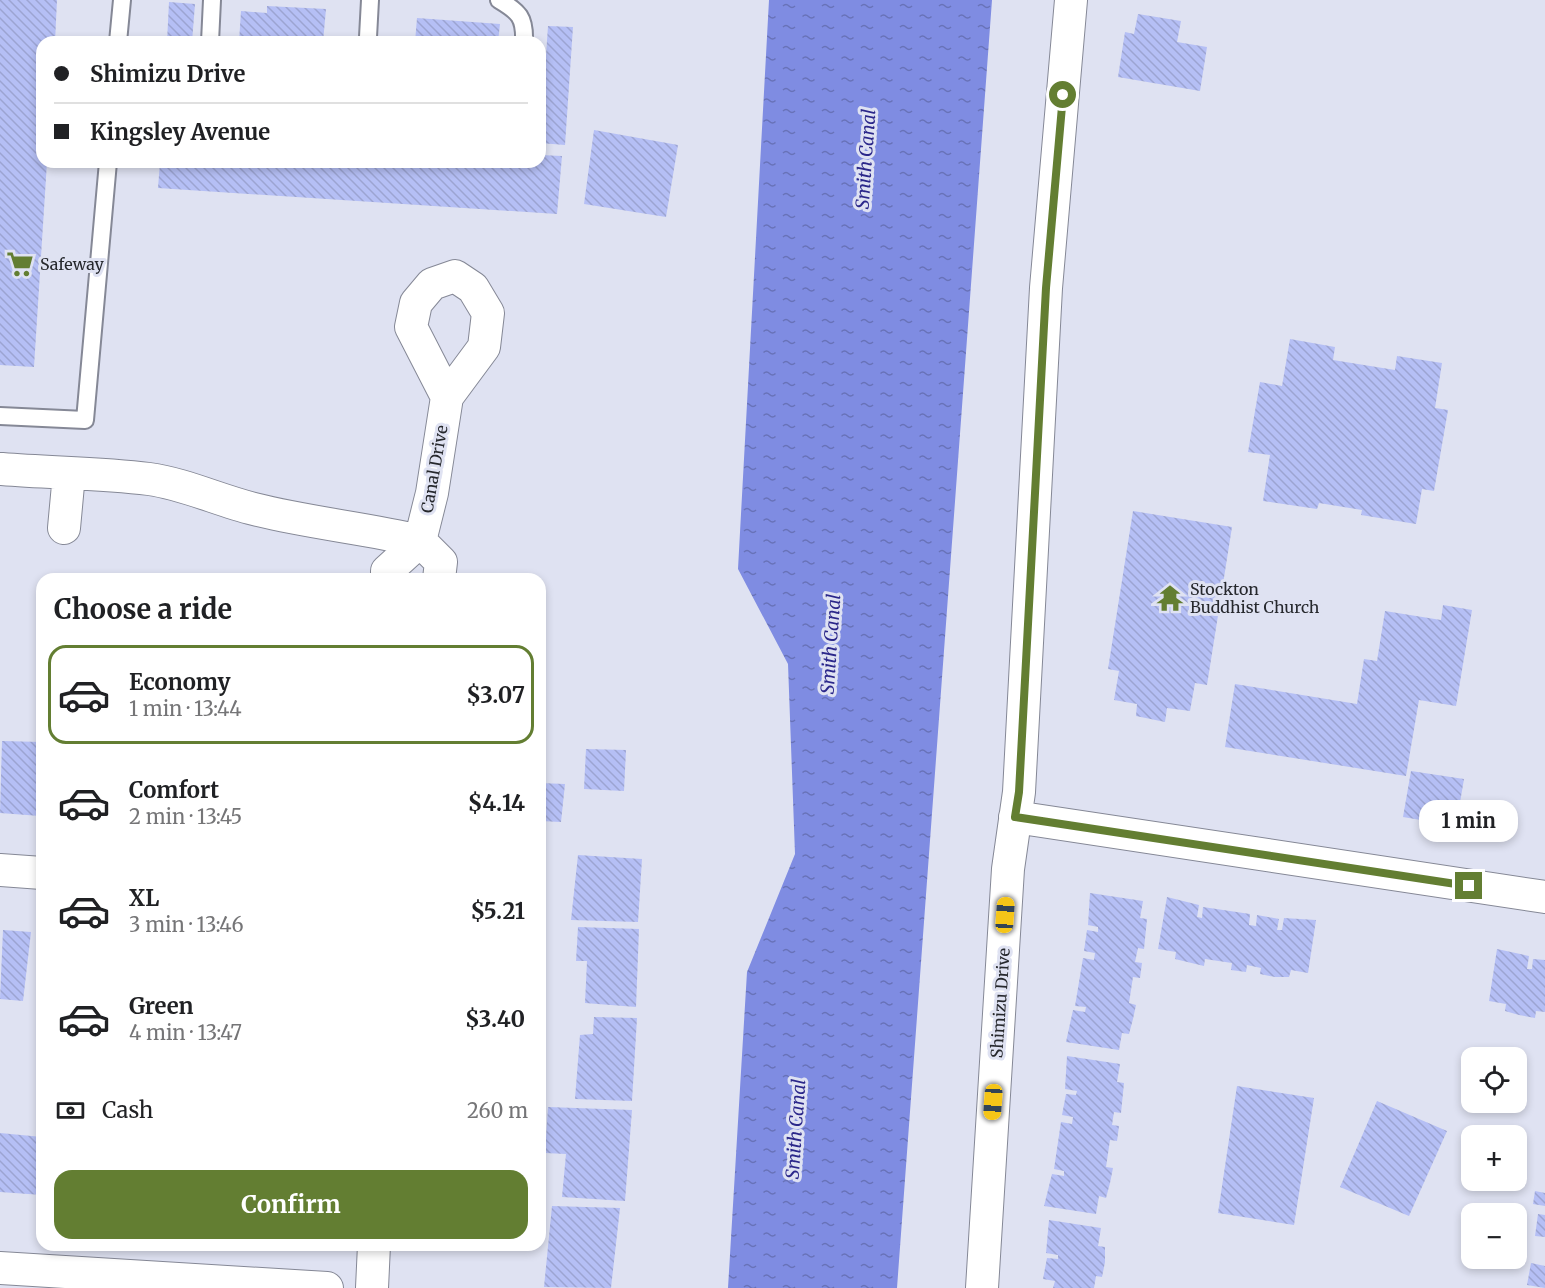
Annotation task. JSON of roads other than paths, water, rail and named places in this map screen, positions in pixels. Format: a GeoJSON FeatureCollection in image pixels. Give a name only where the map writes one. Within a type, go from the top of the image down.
{"type":"FeatureCollection","features":[{"type":"Feature","properties":{"kind":"street","name":"Shimizu Drive"},"geometry":{"type":"LineString","coordinates":[[982,1288],[1008,868],[1019,792],[1046,288],[1071,0]]}},
{"type":"Feature","properties":{"kind":"street","name":"Canal Drive"},"geometry":{"type":"LineString","coordinates":[[420,541],[432,493],[447,397]]}},
{"type":"Feature","properties":{"kind":"street"},"geometry":{"type":"LineString","coordinates":[[2,470],[149,479],[185,486],[252,509],[308,522],[379,531],[420,541],[441,562],[440,573]]}},
{"type":"Feature","properties":{"kind":"street"},"geometry":{"type":"LineString","coordinates":[[64,528],[69,474]]}},
{"type":"Feature","properties":{"kind":"street"},"geometry":{"type":"LineString","coordinates":[[387,573],[420,541]]}},
{"type":"Feature","properties":{"kind":"street"},"geometry":{"type":"LineString","coordinates":[[1015,817],[1545,897]]}},
{"type":"Feature","properties":{"kind":"street"},"geometry":{"type":"LineString","coordinates":[[0,870],[36,873]]}},
{"type":"Feature","properties":{"kind":"street"},"geometry":{"type":"LineString","coordinates":[[372,1288],[374,1251]]}},
{"type":"Feature","properties":{"kind":"street"},"geometry":{"type":"LineString","coordinates":[[0,1268],[327,1288]]}},
{"type":"Feature","properties":{"kind":"lane"},"geometry":{"type":"LineString","coordinates":[[119,36],[122,0]]}},
{"type":"Feature","properties":{"kind":"lane"},"geometry":{"type":"LineString","coordinates":[[210,36],[212,0]]}},
{"type":"Feature","properties":{"kind":"lane"},"geometry":{"type":"LineString","coordinates":[[368,36],[370,0]]}},
{"type":"Feature","properties":{"kind":"lane"},"geometry":{"type":"LineString","coordinates":[[499,0],[517,11],[525,26],[524,36]]}},
{"type":"Feature","properties":{"kind":"lane"},"geometry":{"type":"LineString","coordinates":[[0,416],[85,420],[107,168]]}},
{"type":"Feature","properties":{"kind":"water","name":"Smith Canal"},"geometry":{"type":"Polygon","coordinates":[[[769,0],[992,0],[897,1288],[728,1288],[747,972],[795,854],[788,664],[738,569],[769,0]]]}},
{"type":"Feature","properties":{"kind":"place","name":"Safeway"},"geometry":{"type":"Point","coordinates":[20,264]}},
{"type":"Feature","properties":{"kind":"place","name":"Stockton Buddhist Church"},"geometry":{"type":"Point","coordinates":[1170,598]}}]}
